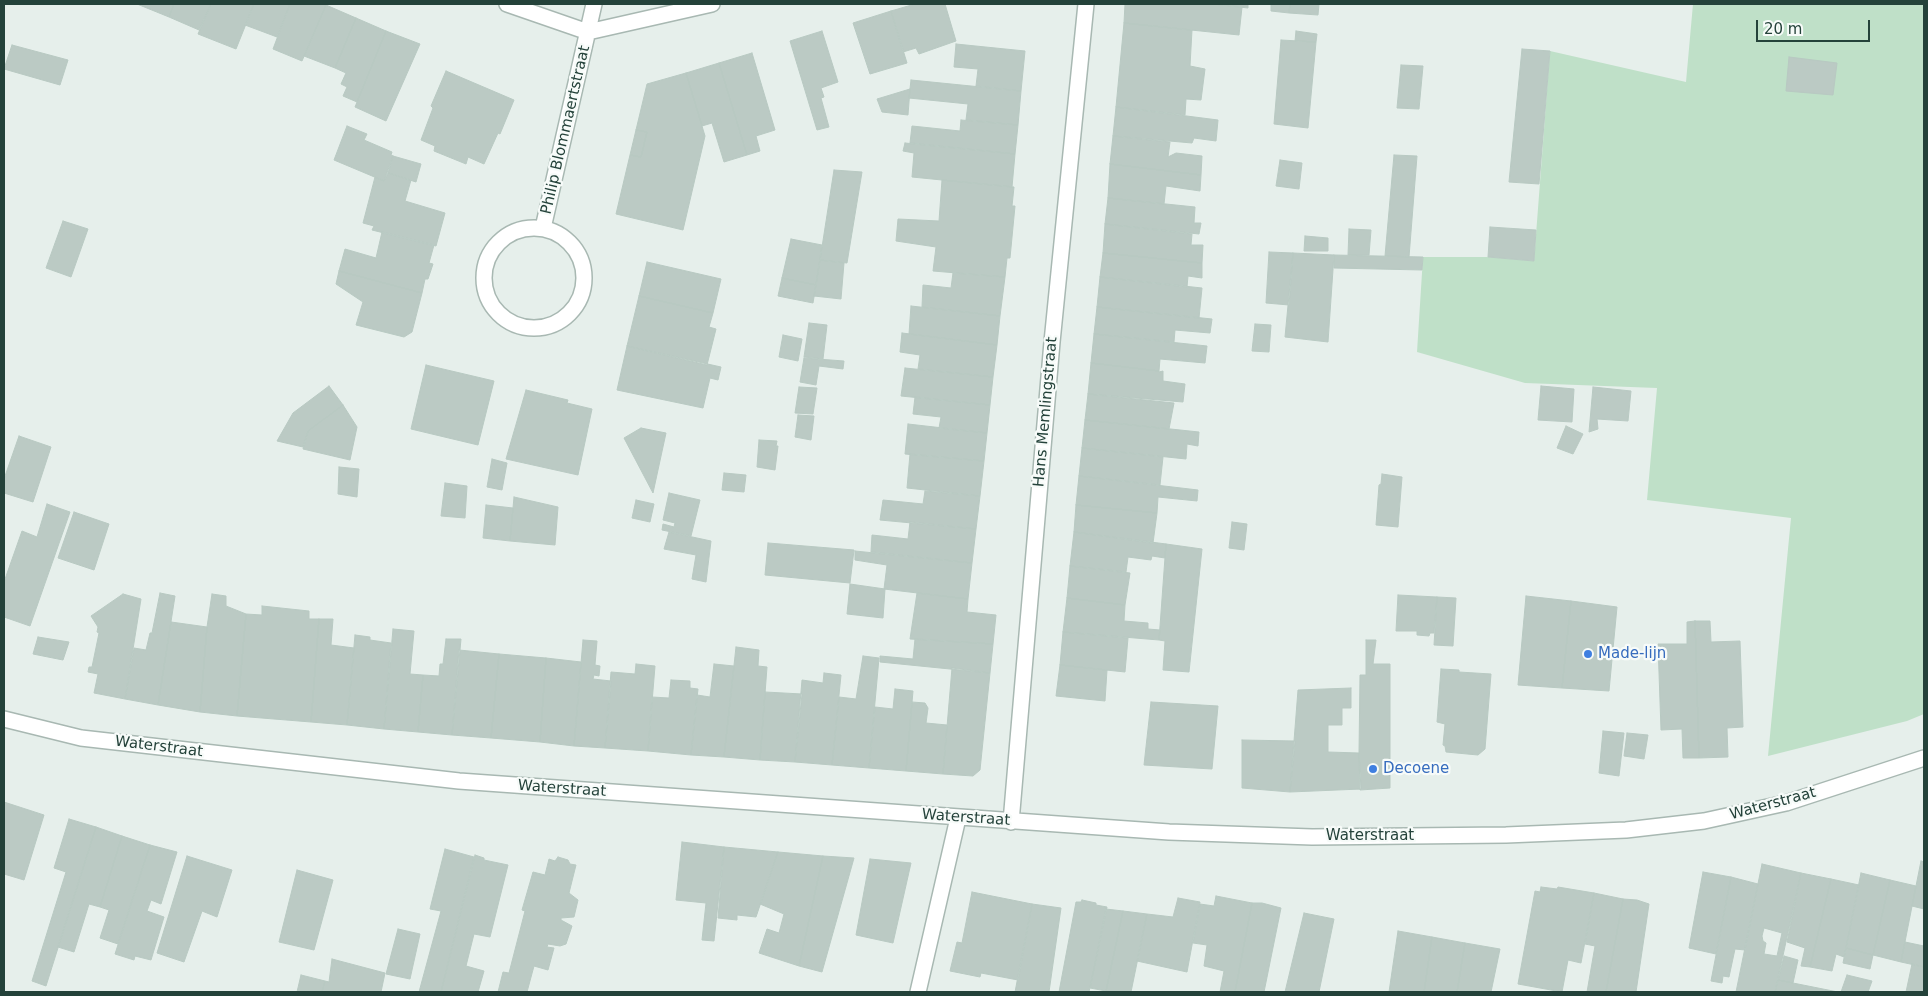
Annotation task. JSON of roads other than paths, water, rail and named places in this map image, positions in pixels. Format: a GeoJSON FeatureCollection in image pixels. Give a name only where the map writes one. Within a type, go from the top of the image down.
{"type":"FeatureCollection","features":[{"type":"Feature","properties":{"kind":"street"},"geometry":{"type":"LineString","coordinates":[[507,4],[588,32],[712,4]]}},
{"type":"Feature","properties":{"kind":"street","name":"Philip Blommaertstraat"},"geometry":{"type":"LineString","coordinates":[[543,228],[594,4]]}},
{"type":"Feature","properties":{"kind":"street","name":"Hans Memlingstraat"},"geometry":{"type":"LineString","coordinates":[[1011,822],[1052,342],[1086,4]]}},
{"type":"Feature","properties":{"kind":"street","name":"Philip Blommaertstraat"},"geometry":{"type":"LineString","coordinates":[[543,228],[559,233],[581,258],[585,276],[580,300],[568,316],[554,324],[536,328],[516,325],[499,314],[488,297],[484,280],[486,262],[495,246],[518,230],[543,228]]}},
{"type":"Feature","properties":{"kind":"street","name":"Waterstraat"},"geometry":{"type":"LineString","coordinates":[[4,719],[81,738],[459,781],[1011,822],[1169,832],[1312,837],[1506,835],[1626,830],[1704,821],[1786,803],[1924,758]]}},
{"type":"Feature","properties":{"kind":"street"},"geometry":{"type":"LineString","coordinates":[[918,992],[958,818]]}},
{"type":"Feature","properties":{"kind":"place","name":"Made-lijn"},"geometry":{"type":"Point","coordinates":[1588,654]}},
{"type":"Feature","properties":{"kind":"place","name":"Decoene"},"geometry":{"type":"Point","coordinates":[1373,769]}}]}
